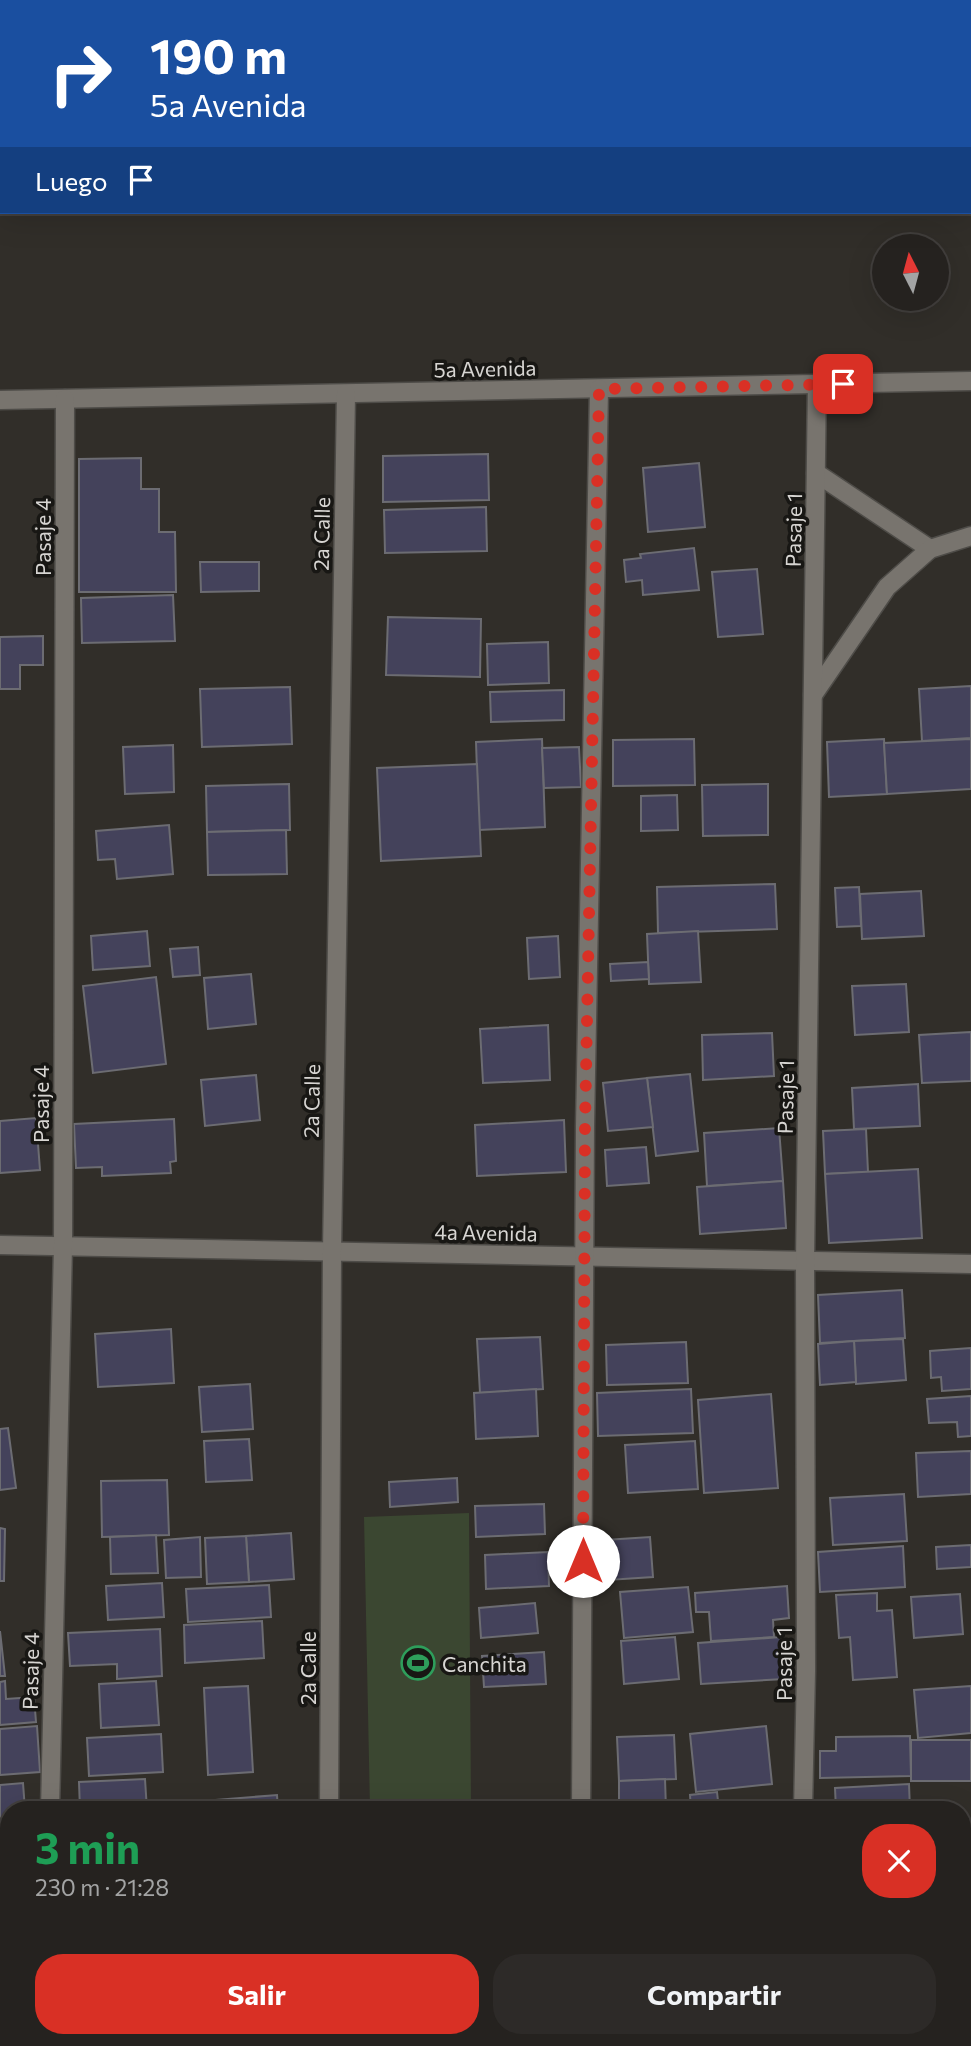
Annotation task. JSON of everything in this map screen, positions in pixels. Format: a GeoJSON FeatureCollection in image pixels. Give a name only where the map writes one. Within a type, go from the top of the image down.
{"type":"FeatureCollection","features":[{"type":"Feature","properties":{"kind":"street","name":"5a Avenida"},"geometry":{"type":"LineString","coordinates":[[0,400],[971,381]]}},
{"type":"Feature","properties":{"kind":"street","name":"Pasaje 1"},"geometry":{"type":"LineString","coordinates":[[803,1801],[806,1671],[805,1261],[817,384]]}},
{"type":"Feature","properties":{"kind":"street"},"geometry":{"type":"LineString","coordinates":[[581,1801],[585,1126],[599,389]]}},
{"type":"Feature","properties":{"kind":"street","name":"2a Calle"},"geometry":{"type":"LineString","coordinates":[[329,1801],[332,1251],[346,394]]}},
{"type":"Feature","properties":{"kind":"street","name":"Pasaje 4"},"geometry":{"type":"LineString","coordinates":[[50,1801],[63,1246],[65,399]]}},
{"type":"Feature","properties":{"kind":"street"},"geometry":{"type":"LineString","coordinates":[[816,473],[930,549]]}},
{"type":"Feature","properties":{"kind":"street"},"geometry":{"type":"LineString","coordinates":[[813,695],[887,587],[930,549],[971,536]]}},
{"type":"Feature","properties":{"kind":"street","name":"4a Avenida"},"geometry":{"type":"LineString","coordinates":[[0,1245],[971,1264]]}},
{"type":"Feature","properties":{"kind":"green space","name":"Canchita"},"geometry":{"type":"Polygon","coordinates":[[[469,1513],[471,1801],[370,1801],[364,1517],[469,1513]]]}},
{"type":"Feature","properties":{"kind":"building"},"geometry":{"type":"Polygon","coordinates":[[[488,454],[489,500],[383,502],[383,456],[488,454]]]}},
{"type":"Feature","properties":{"kind":"building"},"geometry":{"type":"Polygon","coordinates":[[[141,458],[141,489],[159,489],[159,532],[175,532],[176,592],[79,592],[79,459],[141,458]]]}},
{"type":"Feature","properties":{"kind":"building"},"geometry":{"type":"Polygon","coordinates":[[[699,463],[705,527],[648,532],[643,468],[699,463]]]}},
{"type":"Feature","properties":{"kind":"building"},"geometry":{"type":"Polygon","coordinates":[[[486,507],[487,551],[385,553],[384,510],[486,507]]]}},
{"type":"Feature","properties":{"kind":"building"},"geometry":{"type":"Polygon","coordinates":[[[694,548],[699,590],[643,595],[642,580],[626,582],[624,560],[641,558],[640,554],[694,548]]]}},
{"type":"Feature","properties":{"kind":"building"},"geometry":{"type":"Polygon","coordinates":[[[200,562],[259,562],[259,591],[201,592],[200,562]]]}},
{"type":"Feature","properties":{"kind":"building"},"geometry":{"type":"Polygon","coordinates":[[[757,569],[763,634],[718,637],[712,572],[757,569]]]}},
{"type":"Feature","properties":{"kind":"building"},"geometry":{"type":"Polygon","coordinates":[[[173,595],[175,641],[82,643],[81,598],[173,595]]]}},
{"type":"Feature","properties":{"kind":"building"},"geometry":{"type":"Polygon","coordinates":[[[388,617],[481,619],[480,677],[386,675],[388,617]]]}},
{"type":"Feature","properties":{"kind":"building"},"geometry":{"type":"Polygon","coordinates":[[[43,636],[43,665],[20,665],[20,689],[0,689],[0,637],[43,636]]]}},
{"type":"Feature","properties":{"kind":"building"},"geometry":{"type":"Polygon","coordinates":[[[548,642],[549,683],[488,685],[487,644],[548,642]]]}},
{"type":"Feature","properties":{"kind":"building"},"geometry":{"type":"Polygon","coordinates":[[[971,686],[971,738],[922,741],[919,689],[971,686]]]}},
{"type":"Feature","properties":{"kind":"building"},"geometry":{"type":"Polygon","coordinates":[[[290,687],[292,744],[202,747],[200,689],[290,687]]]}},
{"type":"Feature","properties":{"kind":"building"},"geometry":{"type":"Polygon","coordinates":[[[564,690],[564,720],[491,722],[490,692],[564,690]]]}},
{"type":"Feature","properties":{"kind":"building"},"geometry":{"type":"Polygon","coordinates":[[[542,739],[545,827],[479,830],[476,742],[542,739]]]}},
{"type":"Feature","properties":{"kind":"building"},"geometry":{"type":"Polygon","coordinates":[[[694,739],[695,785],[613,786],[613,740],[694,739]]]}},
{"type":"Feature","properties":{"kind":"building"},"geometry":{"type":"Polygon","coordinates":[[[884,739],[887,794],[829,797],[827,742],[884,739]]]}},
{"type":"Feature","properties":{"kind":"building"},"geometry":{"type":"Polygon","coordinates":[[[971,739],[971,789],[887,794],[884,743],[971,739]]]}},
{"type":"Feature","properties":{"kind":"building"},"geometry":{"type":"Polygon","coordinates":[[[173,745],[174,792],[125,794],[123,747],[173,745]]]}},
{"type":"Feature","properties":{"kind":"building"},"geometry":{"type":"Polygon","coordinates":[[[579,747],[581,787],[544,788],[542,748],[579,747]]]}},
{"type":"Feature","properties":{"kind":"building"},"geometry":{"type":"Polygon","coordinates":[[[477,764],[481,856],[381,861],[377,768],[477,764]]]}},
{"type":"Feature","properties":{"kind":"building"},"geometry":{"type":"Polygon","coordinates":[[[289,784],[290,830],[207,832],[206,786],[289,784]]]}},
{"type":"Feature","properties":{"kind":"building"},"geometry":{"type":"Polygon","coordinates":[[[768,784],[768,835],[703,836],[702,785],[768,784]]]}},
{"type":"Feature","properties":{"kind":"building"},"geometry":{"type":"Polygon","coordinates":[[[677,795],[678,830],[641,831],[641,796],[677,795]]]}},
{"type":"Feature","properties":{"kind":"building"},"geometry":{"type":"Polygon","coordinates":[[[169,825],[173,874],[117,879],[115,859],[98,860],[96,831],[169,825]]]}},
{"type":"Feature","properties":{"kind":"building"},"geometry":{"type":"Polygon","coordinates":[[[286,830],[287,874],[208,875],[207,832],[286,830]]]}},
{"type":"Feature","properties":{"kind":"building"},"geometry":{"type":"Polygon","coordinates":[[[775,884],[777,929],[658,933],[657,887],[775,884]]]}},
{"type":"Feature","properties":{"kind":"building"},"geometry":{"type":"Polygon","coordinates":[[[859,887],[861,926],[837,927],[835,888],[859,887]]]}},
{"type":"Feature","properties":{"kind":"building"},"geometry":{"type":"Polygon","coordinates":[[[921,891],[924,936],[862,939],[860,894],[921,891]]]}},
{"type":"Feature","properties":{"kind":"building"},"geometry":{"type":"Polygon","coordinates":[[[147,931],[150,966],[93,970],[91,936],[147,931]]]}},
{"type":"Feature","properties":{"kind":"building"},"geometry":{"type":"Polygon","coordinates":[[[698,931],[701,982],[649,984],[647,934],[698,931]]]}},
{"type":"Feature","properties":{"kind":"building"},"geometry":{"type":"Polygon","coordinates":[[[558,936],[560,977],[529,979],[527,938],[558,936]]]}},
{"type":"Feature","properties":{"kind":"building"},"geometry":{"type":"Polygon","coordinates":[[[198,947],[200,975],[173,977],[170,949],[198,947]]]}},
{"type":"Feature","properties":{"kind":"building"},"geometry":{"type":"Polygon","coordinates":[[[648,962],[649,979],[611,981],[610,964],[648,962]]]}},
{"type":"Feature","properties":{"kind":"building"},"geometry":{"type":"Polygon","coordinates":[[[251,974],[256,1024],[208,1029],[204,978],[251,974]]]}},
{"type":"Feature","properties":{"kind":"building"},"geometry":{"type":"Polygon","coordinates":[[[156,977],[166,1064],[93,1073],[83,986],[156,977]]]}},
{"type":"Feature","properties":{"kind":"building"},"geometry":{"type":"Polygon","coordinates":[[[906,984],[909,1032],[855,1035],[852,986],[906,984]]]}},
{"type":"Feature","properties":{"kind":"building"},"geometry":{"type":"Polygon","coordinates":[[[548,1025],[550,1080],[483,1083],[480,1029],[548,1025]]]}},
{"type":"Feature","properties":{"kind":"building"},"geometry":{"type":"Polygon","coordinates":[[[971,1032],[971,1081],[922,1083],[919,1035],[971,1032]]]}},
{"type":"Feature","properties":{"kind":"building"},"geometry":{"type":"Polygon","coordinates":[[[772,1033],[774,1076],[703,1080],[702,1035],[772,1033]]]}},
{"type":"Feature","properties":{"kind":"building"},"geometry":{"type":"Polygon","coordinates":[[[690,1074],[698,1151],[656,1156],[647,1078],[690,1074]]]}},
{"type":"Feature","properties":{"kind":"building"},"geometry":{"type":"Polygon","coordinates":[[[256,1075],[260,1120],[205,1126],[201,1080],[256,1075]]]}},
{"type":"Feature","properties":{"kind":"building"},"geometry":{"type":"Polygon","coordinates":[[[647,1078],[653,1127],[608,1131],[603,1083],[647,1078]]]}},
{"type":"Feature","properties":{"kind":"building"},"geometry":{"type":"Polygon","coordinates":[[[918,1084],[920,1126],[854,1129],[852,1088],[918,1084]]]}},
{"type":"Feature","properties":{"kind":"building"},"geometry":{"type":"Polygon","coordinates":[[[36,1118],[40,1170],[0,1173],[0,1121],[36,1118]]]}},
{"type":"Feature","properties":{"kind":"building"},"geometry":{"type":"Polygon","coordinates":[[[174,1119],[176,1161],[170,1162],[171,1173],[102,1176],[102,1167],[76,1168],[74,1124],[174,1119]]]}},
{"type":"Feature","properties":{"kind":"building"},"geometry":{"type":"Polygon","coordinates":[[[564,1120],[566,1172],[477,1176],[475,1125],[564,1120]]]}},
{"type":"Feature","properties":{"kind":"building"},"geometry":{"type":"Polygon","coordinates":[[[779,1128],[783,1181],[707,1186],[704,1133],[779,1128]]]}},
{"type":"Feature","properties":{"kind":"building"},"geometry":{"type":"Polygon","coordinates":[[[866,1129],[868,1172],[825,1174],[823,1131],[866,1129]]]}},
{"type":"Feature","properties":{"kind":"building"},"geometry":{"type":"Polygon","coordinates":[[[646,1147],[649,1183],[607,1186],[605,1150],[646,1147]]]}},
{"type":"Feature","properties":{"kind":"building"},"geometry":{"type":"Polygon","coordinates":[[[918,1169],[922,1238],[829,1243],[825,1174],[918,1169]]]}},
{"type":"Feature","properties":{"kind":"building"},"geometry":{"type":"Polygon","coordinates":[[[783,1181],[786,1228],[700,1234],[697,1187],[783,1181]]]}},
{"type":"Feature","properties":{"kind":"building"},"geometry":{"type":"Polygon","coordinates":[[[902,1290],[905,1338],[820,1343],[818,1295],[902,1290]]]}},
{"type":"Feature","properties":{"kind":"building"},"geometry":{"type":"Polygon","coordinates":[[[171,1329],[174,1383],[98,1387],[95,1334],[171,1329]]]}},
{"type":"Feature","properties":{"kind":"building"},"geometry":{"type":"Polygon","coordinates":[[[540,1337],[543,1389],[480,1393],[477,1339],[540,1337]]]}},
{"type":"Feature","properties":{"kind":"building"},"geometry":{"type":"Polygon","coordinates":[[[903,1339],[906,1380],[856,1384],[854,1341],[903,1339]]]}},
{"type":"Feature","properties":{"kind":"building"},"geometry":{"type":"Polygon","coordinates":[[[854,1341],[856,1382],[820,1385],[818,1344],[854,1341]]]}},
{"type":"Feature","properties":{"kind":"building"},"geometry":{"type":"Polygon","coordinates":[[[686,1342],[688,1383],[607,1385],[606,1345],[686,1342]]]}},
{"type":"Feature","properties":{"kind":"building"},"geometry":{"type":"Polygon","coordinates":[[[971,1348],[971,1389],[942,1391],[941,1377],[931,1378],[930,1351],[971,1348]]]}},
{"type":"Feature","properties":{"kind":"building"},"geometry":{"type":"Polygon","coordinates":[[[250,1384],[253,1429],[202,1432],[199,1387],[250,1384]]]}},
{"type":"Feature","properties":{"kind":"building"},"geometry":{"type":"Polygon","coordinates":[[[536,1389],[538,1436],[476,1439],[474,1393],[536,1389]]]}},
{"type":"Feature","properties":{"kind":"building"},"geometry":{"type":"Polygon","coordinates":[[[691,1389],[693,1433],[598,1436],[597,1393],[691,1389]]]}},
{"type":"Feature","properties":{"kind":"building"},"geometry":{"type":"Polygon","coordinates":[[[771,1394],[778,1488],[704,1493],[698,1400],[771,1394]]]}},
{"type":"Feature","properties":{"kind":"building"},"geometry":{"type":"Polygon","coordinates":[[[971,1396],[971,1436],[958,1437],[957,1422],[929,1423],[927,1399],[971,1396]]]}},
{"type":"Feature","properties":{"kind":"building"},"geometry":{"type":"Polygon","coordinates":[[[8,1428],[16,1488],[0,1490],[0,1429],[8,1428]]]}},
{"type":"Feature","properties":{"kind":"building"},"geometry":{"type":"Polygon","coordinates":[[[249,1439],[252,1480],[206,1482],[204,1441],[249,1439]]]}},
{"type":"Feature","properties":{"kind":"building"},"geometry":{"type":"Polygon","coordinates":[[[695,1441],[698,1489],[628,1493],[625,1445],[695,1441]]]}},
{"type":"Feature","properties":{"kind":"building"},"geometry":{"type":"Polygon","coordinates":[[[971,1451],[971,1494],[918,1497],[916,1453],[971,1451]]]}},
{"type":"Feature","properties":{"kind":"building"},"geometry":{"type":"Polygon","coordinates":[[[457,1478],[458,1502],[390,1507],[389,1482],[457,1478]]]}},
{"type":"Feature","properties":{"kind":"building"},"geometry":{"type":"Polygon","coordinates":[[[167,1480],[169,1535],[102,1537],[101,1481],[167,1480]]]}},
{"type":"Feature","properties":{"kind":"building"},"geometry":{"type":"Polygon","coordinates":[[[904,1494],[907,1541],[833,1545],[830,1498],[904,1494]]]}},
{"type":"Feature","properties":{"kind":"building"},"geometry":{"type":"Polygon","coordinates":[[[544,1504],[545,1534],[476,1537],[475,1506],[544,1504]]]}},
{"type":"Feature","properties":{"kind":"building"},"geometry":{"type":"Polygon","coordinates":[[[0,1528],[5,1529],[4,1581],[0,1581],[0,1528]]]}},
{"type":"Feature","properties":{"kind":"building"},"geometry":{"type":"Polygon","coordinates":[[[291,1533],[294,1579],[249,1582],[246,1536],[291,1533]]]}},
{"type":"Feature","properties":{"kind":"building"},"geometry":{"type":"Polygon","coordinates":[[[156,1535],[158,1573],[111,1574],[110,1537],[156,1535]]]}},
{"type":"Feature","properties":{"kind":"building"},"geometry":{"type":"Polygon","coordinates":[[[246,1536],[249,1582],[207,1584],[205,1538],[246,1536]]]}},
{"type":"Feature","properties":{"kind":"building"},"geometry":{"type":"Polygon","coordinates":[[[200,1537],[201,1577],[166,1578],[164,1540],[200,1537]]]}},
{"type":"Feature","properties":{"kind":"building"},"geometry":{"type":"Polygon","coordinates":[[[650,1537],[653,1577],[608,1580],[605,1540],[650,1537]]]}},
{"type":"Feature","properties":{"kind":"building"},"geometry":{"type":"Polygon","coordinates":[[[971,1545],[971,1567],[937,1569],[936,1547],[971,1545]]]}},
{"type":"Feature","properties":{"kind":"building"},"geometry":{"type":"Polygon","coordinates":[[[903,1546],[905,1587],[820,1592],[818,1552],[903,1546]]]}},
{"type":"Feature","properties":{"kind":"building"},"geometry":{"type":"Polygon","coordinates":[[[548,1552],[549,1586],[486,1589],[485,1555],[548,1552]]]}},
{"type":"Feature","properties":{"kind":"building"},"geometry":{"type":"Polygon","coordinates":[[[162,1583],[164,1617],[108,1620],[106,1586],[162,1583]]]}},
{"type":"Feature","properties":{"kind":"building"},"geometry":{"type":"Polygon","coordinates":[[[269,1585],[271,1617],[188,1622],[186,1589],[269,1585]]]}},
{"type":"Feature","properties":{"kind":"building"},"geometry":{"type":"Polygon","coordinates":[[[787,1586],[789,1618],[773,1620],[774,1637],[711,1641],[709,1612],[696,1612],[695,1593],[787,1586]]]}},
{"type":"Feature","properties":{"kind":"building"},"geometry":{"type":"Polygon","coordinates":[[[688,1587],[693,1632],[624,1638],[620,1592],[688,1587]]]}},
{"type":"Feature","properties":{"kind":"building"},"geometry":{"type":"Polygon","coordinates":[[[877,1593],[877,1611],[892,1610],[897,1677],[853,1680],[850,1637],[839,1638],[836,1595],[877,1593]]]}},
{"type":"Feature","properties":{"kind":"building"},"geometry":{"type":"Polygon","coordinates":[[[960,1594],[963,1634],[914,1638],[911,1597],[960,1594]]]}},
{"type":"Feature","properties":{"kind":"building"},"geometry":{"type":"Polygon","coordinates":[[[535,1603],[538,1633],[481,1638],[479,1608],[535,1603]]]}},
{"type":"Feature","properties":{"kind":"building"},"geometry":{"type":"Polygon","coordinates":[[[262,1621],[264,1658],[185,1663],[184,1625],[262,1621]]]}},
{"type":"Feature","properties":{"kind":"building"},"geometry":{"type":"Polygon","coordinates":[[[160,1629],[162,1676],[117,1679],[117,1664],[70,1666],[68,1633],[160,1629]]]}},
{"type":"Feature","properties":{"kind":"building"},"geometry":{"type":"Polygon","coordinates":[[[0,1631],[5,1676],[0,1676],[0,1631]]]}},
{"type":"Feature","properties":{"kind":"building"},"geometry":{"type":"Polygon","coordinates":[[[675,1637],[679,1679],[624,1684],[621,1641],[675,1637]]]}},
{"type":"Feature","properties":{"kind":"building"},"geometry":{"type":"Polygon","coordinates":[[[781,1637],[784,1679],[701,1684],[698,1643],[781,1637]]]}},
{"type":"Feature","properties":{"kind":"building"},"geometry":{"type":"Polygon","coordinates":[[[544,1652],[546,1684],[484,1687],[482,1656],[544,1652]]]}},
{"type":"Feature","properties":{"kind":"building"},"geometry":{"type":"Polygon","coordinates":[[[5,1681],[6,1699],[34,1697],[36,1722],[0,1725],[0,1682],[5,1681]]]}},
{"type":"Feature","properties":{"kind":"building"},"geometry":{"type":"Polygon","coordinates":[[[156,1681],[159,1725],[101,1728],[99,1684],[156,1681]]]}},
{"type":"Feature","properties":{"kind":"building"},"geometry":{"type":"Polygon","coordinates":[[[248,1686],[253,1772],[208,1775],[204,1688],[248,1686]]]}},
{"type":"Feature","properties":{"kind":"building"},"geometry":{"type":"Polygon","coordinates":[[[971,1686],[971,1733],[918,1738],[914,1690],[971,1686]]]}},
{"type":"Feature","properties":{"kind":"building"},"geometry":{"type":"Polygon","coordinates":[[[37,1726],[40,1772],[0,1775],[0,1729],[37,1726]]]}},
{"type":"Feature","properties":{"kind":"building"},"geometry":{"type":"Polygon","coordinates":[[[766,1726],[772,1784],[696,1792],[690,1734],[766,1726]]]}},
{"type":"Feature","properties":{"kind":"building"},"geometry":{"type":"Polygon","coordinates":[[[161,1734],[163,1772],[89,1776],[87,1738],[161,1734]]]}},
{"type":"Feature","properties":{"kind":"building"},"geometry":{"type":"Polygon","coordinates":[[[674,1735],[676,1779],[619,1781],[617,1737],[674,1735]]]}},
{"type":"Feature","properties":{"kind":"building"},"geometry":{"type":"Polygon","coordinates":[[[910,1736],[911,1776],[820,1778],[820,1751],[836,1751],[836,1737],[910,1736]]]}},
{"type":"Feature","properties":{"kind":"building"},"geometry":{"type":"Polygon","coordinates":[[[911,1740],[971,1740],[971,1781],[911,1781],[911,1740]]]}},
{"type":"Feature","properties":{"kind":"building"},"geometry":{"type":"Polygon","coordinates":[[[145,1779],[146,1801],[80,1801],[79,1782],[145,1779]]]}},
{"type":"Feature","properties":{"kind":"building"},"geometry":{"type":"Polygon","coordinates":[[[665,1779],[666,1801],[619,1801],[619,1781],[665,1779]]]}},
{"type":"Feature","properties":{"kind":"building"},"geometry":{"type":"Polygon","coordinates":[[[23,1783],[24,1801],[0,1801],[0,1785],[23,1783]]]}},
{"type":"Feature","properties":{"kind":"building"},"geometry":{"type":"Polygon","coordinates":[[[909,1784],[910,1801],[836,1801],[835,1788],[909,1784]]]}},
{"type":"Feature","properties":{"kind":"building"},"geometry":{"type":"Polygon","coordinates":[[[717,1792],[718,1801],[690,1801],[690,1795],[717,1792]]]}},
{"type":"Feature","properties":{"kind":"building"},"geometry":{"type":"Polygon","coordinates":[[[277,1795],[277,1801],[203,1801],[277,1795]]]}},
{"type":"Feature","properties":{"kind":"place","name":"Canchita"},"geometry":{"type":"Point","coordinates":[418,1663]}},
{"type":"Feature","properties":{"kind":"route"},"geometry":{"type":"LineString","coordinates":[[583,1561],[585,1126],[599,389],[843,384]]}}]}
